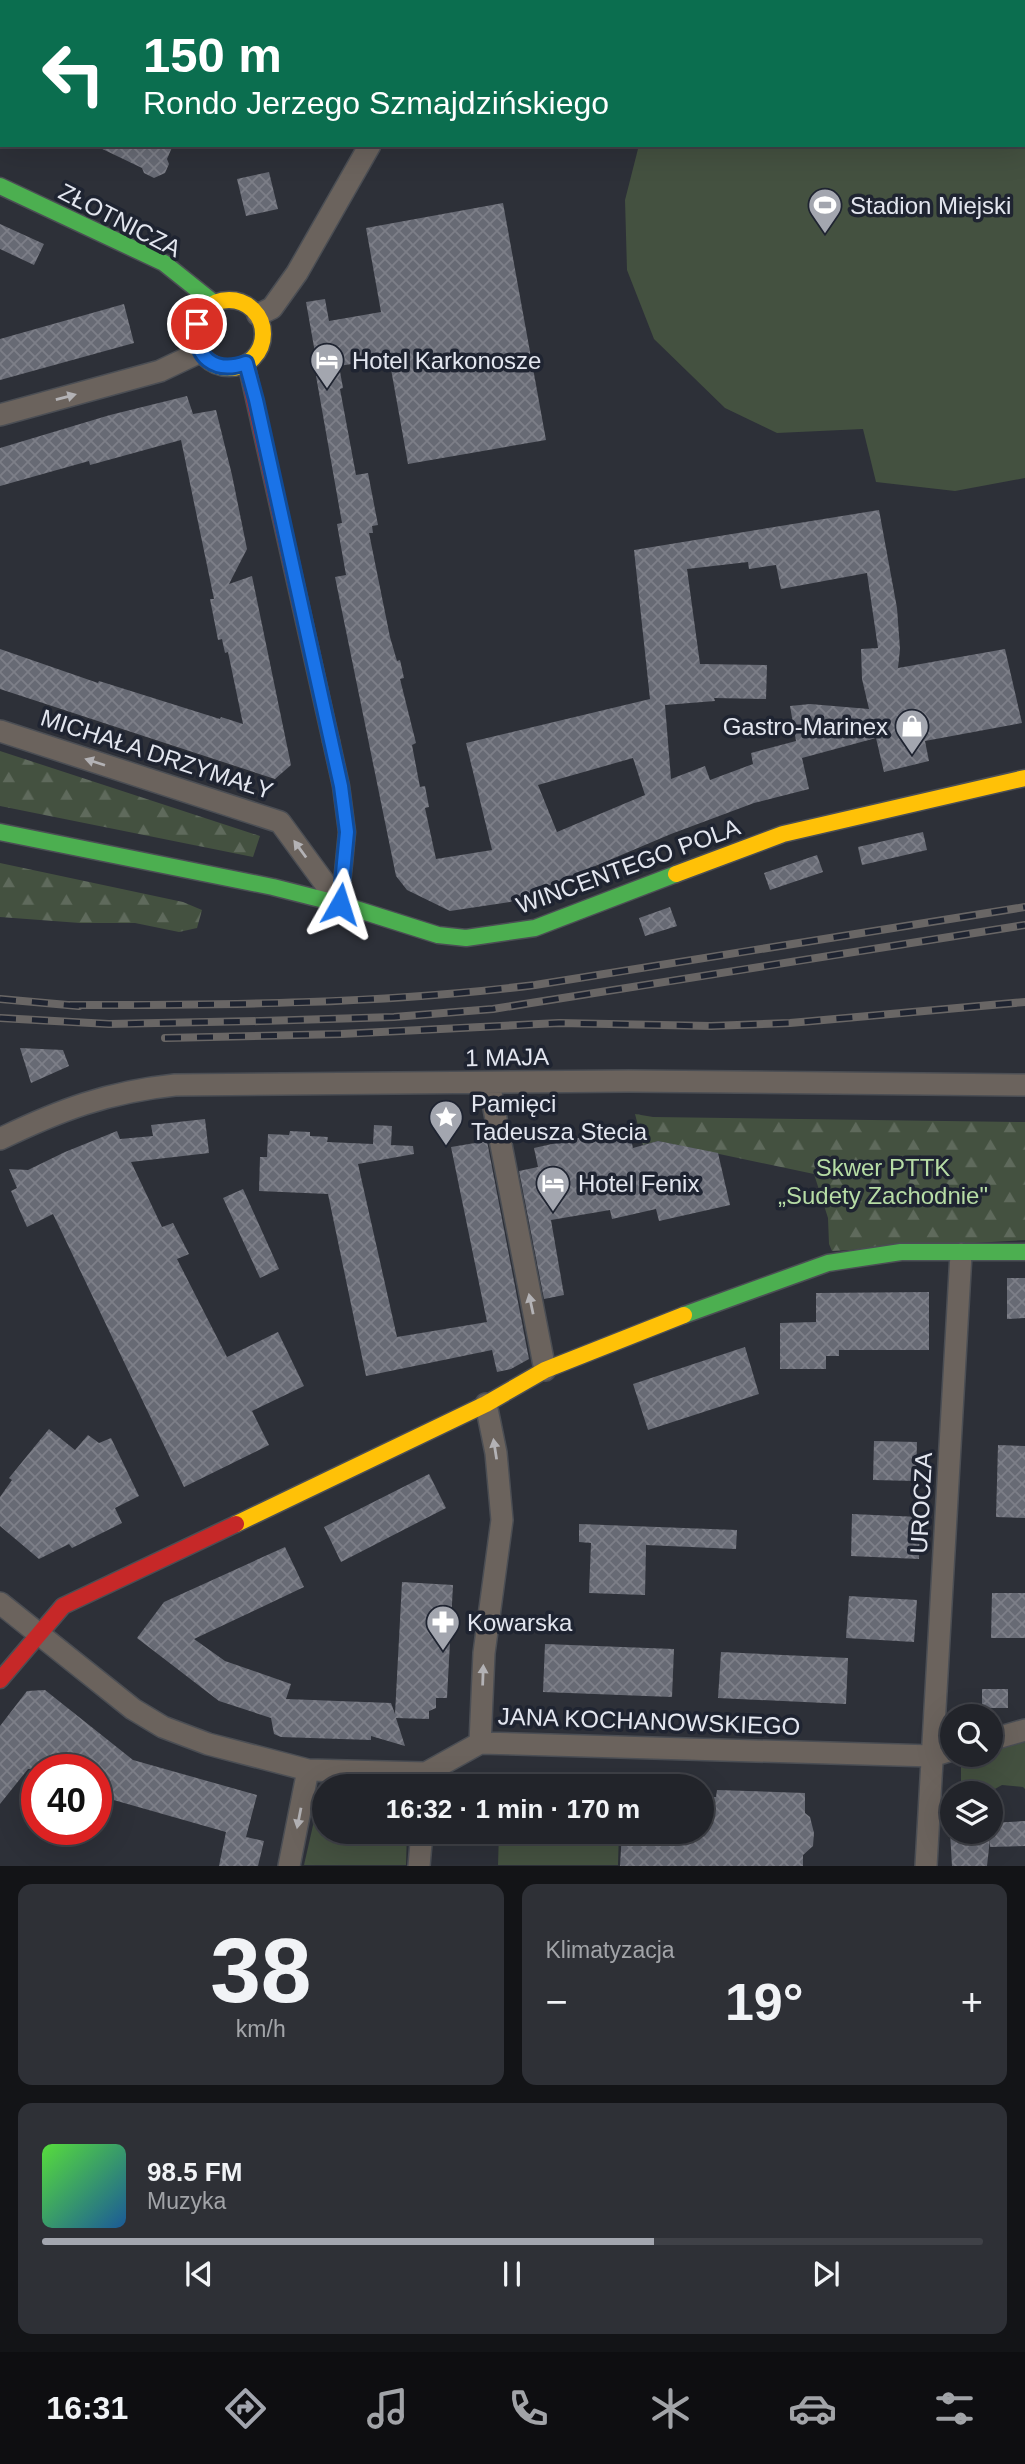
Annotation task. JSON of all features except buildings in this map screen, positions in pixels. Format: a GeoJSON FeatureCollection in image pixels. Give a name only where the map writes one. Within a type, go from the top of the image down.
{"type":"FeatureCollection","features":[{"type":"Feature","properties":{"kind":"street"},"geometry":{"type":"LineString","coordinates":[[258,316],[272,308],[297,273],[369,147]]}},
{"type":"Feature","properties":{"kind":"street","name":"ZŁOTNICZA"},"geometry":{"type":"LineString","coordinates":[[0,186],[164,263],[214,303]]}},
{"type":"Feature","properties":{"kind":"street"},"geometry":{"type":"LineString","coordinates":[[239,301],[250,306],[258,316],[263,337],[261,347],[246,363],[234,368],[221,367],[200,352],[195,338],[197,324],[203,312],[214,303],[239,301]]}},
{"type":"Feature","properties":{"kind":"street"},"geometry":{"type":"LineString","coordinates":[[0,415],[160,371],[200,352]]}},
{"type":"Feature","properties":{"kind":"street"},"geometry":{"type":"LineString","coordinates":[[246,363],[341,786],[347,832],[340,904]]}},
{"type":"Feature","properties":{"kind":"street","name":"MICHAŁA DRZYMAŁY"},"geometry":{"type":"LineString","coordinates":[[0,731],[281,822],[340,904]]}},
{"type":"Feature","properties":{"kind":"street","name":"WINCENTEGO POLA"},"geometry":{"type":"LineString","coordinates":[[0,832],[248,882],[340,904],[438,935],[466,939],[535,928],[783,834],[1025,778]]}},
{"type":"Feature","properties":{"kind":"street","name":"1 MAJA"},"geometry":{"type":"LineString","coordinates":[[0,1139],[80,1104],[136,1089],[202,1084],[642,1081],[1025,1085]]}},
{"type":"Feature","properties":{"kind":"street"},"geometry":{"type":"LineString","coordinates":[[489,1083],[545,1370]]}},
{"type":"Feature","properties":{"kind":"street"},"geometry":{"type":"LineString","coordinates":[[0,1680],[63,1606],[486,1404],[545,1370],[699,1309],[828,1263],[901,1252],[1025,1252]]}},
{"type":"Feature","properties":{"kind":"street","name":"UROCZA"},"geometry":{"type":"LineString","coordinates":[[944,1704],[961,1254]]}},
{"type":"Feature","properties":{"kind":"street"},"geometry":{"type":"LineString","coordinates":[[480,1743],[484,1653],[502,1520],[496,1453],[486,1404]]}},
{"type":"Feature","properties":{"kind":"street","name":"JANA KOCHANOWSKIEGO"},"geometry":{"type":"LineString","coordinates":[[0,1603],[133,1709],[163,1727],[208,1744],[308,1770],[355,1774]]}},
{"type":"Feature","properties":{"kind":"street"},"geometry":{"type":"LineString","coordinates":[[1003,1736],[1025,1730]]}},
{"type":"Feature","properties":{"kind":"street","name":"JANA KOCHANOWSKIEGO"},"geometry":{"type":"LineString","coordinates":[[435,1774],[480,1743],[940,1753]]}},
{"type":"Feature","properties":{"kind":"street","name":"UROCZA"},"geometry":{"type":"LineString","coordinates":[[926,1866],[940,1767]]}},
{"type":"Feature","properties":{"kind":"street"},"geometry":{"type":"LineString","coordinates":[[289,1866],[308,1770]]}},
{"type":"Feature","properties":{"kind":"street"},"geometry":{"type":"LineString","coordinates":[[419,1866],[421,1844]]}},
{"type":"Feature","properties":{"kind":"green space","name":"Stadion Miejski"},"geometry":{"type":"Polygon","coordinates":[[[638,147],[1025,147],[1025,478],[955,491],[876,482],[863,429],[777,433],[725,408],[654,339],[627,270],[625,200],[638,147]]]}},
{"type":"Feature","properties":{"kind":"green space"},"geometry":{"type":"Polygon","coordinates":[[[0,751],[260,836],[253,857],[0,806],[0,751]]]}},
{"type":"Feature","properties":{"kind":"green space"},"geometry":{"type":"Polygon","coordinates":[[[0,863],[183,902],[202,910],[197,928],[179,932],[135,923],[80,923],[0,917],[0,863]]]}},
{"type":"Feature","properties":{"kind":"green space","name":"Skwer PTTK „Sudety Zachodnie\""},"geometry":{"type":"Polygon","coordinates":[[[635,1114],[653,1117],[1025,1122],[1025,1240],[832,1251],[829,1244],[828,1218],[814,1174],[658,1141],[643,1145],[635,1114]]]}},
{"type":"Feature","properties":{"kind":"green space"},"geometry":{"type":"Polygon","coordinates":[[[1025,1742],[1025,1789],[1003,1785],[1003,1781],[961,1781],[961,1767],[1003,1767],[1003,1748],[1025,1742]]]}},
{"type":"Feature","properties":{"kind":"green space"},"geometry":{"type":"Polygon","coordinates":[[[312,1830],[312,1844],[407,1844],[406,1865],[304,1865],[312,1830]]]}},
{"type":"Feature","properties":{"kind":"green space"},"geometry":{"type":"Polygon","coordinates":[[[499,1844],[619,1844],[618,1865],[498,1865],[499,1844]]]}},
{"type":"Feature","properties":{"kind":"railway"},"geometry":{"type":"LineString","coordinates":[[70,1005],[303,1002],[477,991],[535,985],[1025,907]]}},
{"type":"Feature","properties":{"kind":"railway"},"geometry":{"type":"LineString","coordinates":[[0,1018],[109,1024],[394,1017],[493,1009],[1025,925]]}},
{"type":"Feature","properties":{"kind":"railway"},"geometry":{"type":"LineString","coordinates":[[0,999],[79,1006]]}},
{"type":"Feature","properties":{"kind":"railway"},"geometry":{"type":"LineString","coordinates":[[165,1038],[341,1034],[559,1023],[711,1026],[790,1023],[1025,1002]]}},
{"type":"Feature","properties":{"kind":"traffic: fast"},"geometry":{"type":"LineString","coordinates":[[0,186],[164,263],[214,303]]}},
{"type":"Feature","properties":{"kind":"traffic: fast"},"geometry":{"type":"LineString","coordinates":[[331,741],[347,832],[340,904]]}},
{"type":"Feature","properties":{"kind":"traffic: fast"},"geometry":{"type":"LineString","coordinates":[[0,832],[273,887],[340,904],[438,935],[466,938],[535,928],[676,874]]}},
{"type":"Feature","properties":{"kind":"traffic: fast"},"geometry":{"type":"LineString","coordinates":[[684,1315],[828,1263],[901,1252],[1025,1252]]}},
{"type":"Feature","properties":{"kind":"traffic: slow"},"geometry":{"type":"LineString","coordinates":[[229,300],[242,303],[253,310],[260,321],[263,334],[260,347],[253,358],[242,365],[229,368],[216,365],[205,358],[198,347],[195,334],[198,321],[205,310],[216,303],[229,300]]}},
{"type":"Feature","properties":{"kind":"traffic: slow"},"geometry":{"type":"LineString","coordinates":[[676,874],[783,834],[1025,778]]}},
{"type":"Feature","properties":{"kind":"traffic: slow"},"geometry":{"type":"LineString","coordinates":[[236,1524],[486,1404],[545,1370],[684,1315]]}},
{"type":"Feature","properties":{"kind":"traffic: jam"},"geometry":{"type":"LineString","coordinates":[[246,363],[331,741]]}},
{"type":"Feature","properties":{"kind":"traffic: jam"},"geometry":{"type":"LineString","coordinates":[[0,1680],[63,1606],[236,1524]]}},
{"type":"Feature","properties":{"kind":"place","name":"Stadion Miejski"},"geometry":{"type":"Point","coordinates":[825,235]}},
{"type":"Feature","properties":{"kind":"place","name":"Hotel Karkonosze"},"geometry":{"type":"Point","coordinates":[327,390]}},
{"type":"Feature","properties":{"kind":"place","name":"Gastro-Marinex"},"geometry":{"type":"Point","coordinates":[912,756]}},
{"type":"Feature","properties":{"kind":"place","name":"Pamięci Tadeusza Stecia"},"geometry":{"type":"Point","coordinates":[446,1147]}},
{"type":"Feature","properties":{"kind":"place","name":"Hotel Fenix"},"geometry":{"type":"Point","coordinates":[553,1213]}},
{"type":"Feature","properties":{"kind":"place","name":"Kowarska"},"geometry":{"type":"Point","coordinates":[443,1652]}},
{"type":"Feature","properties":{"kind":"route"},"geometry":{"type":"LineString","coordinates":[[197,324],[195,338],[200,352],[221,367],[234,368],[246,363],[256,400],[341,786],[347,832],[340,904]]}}]}
